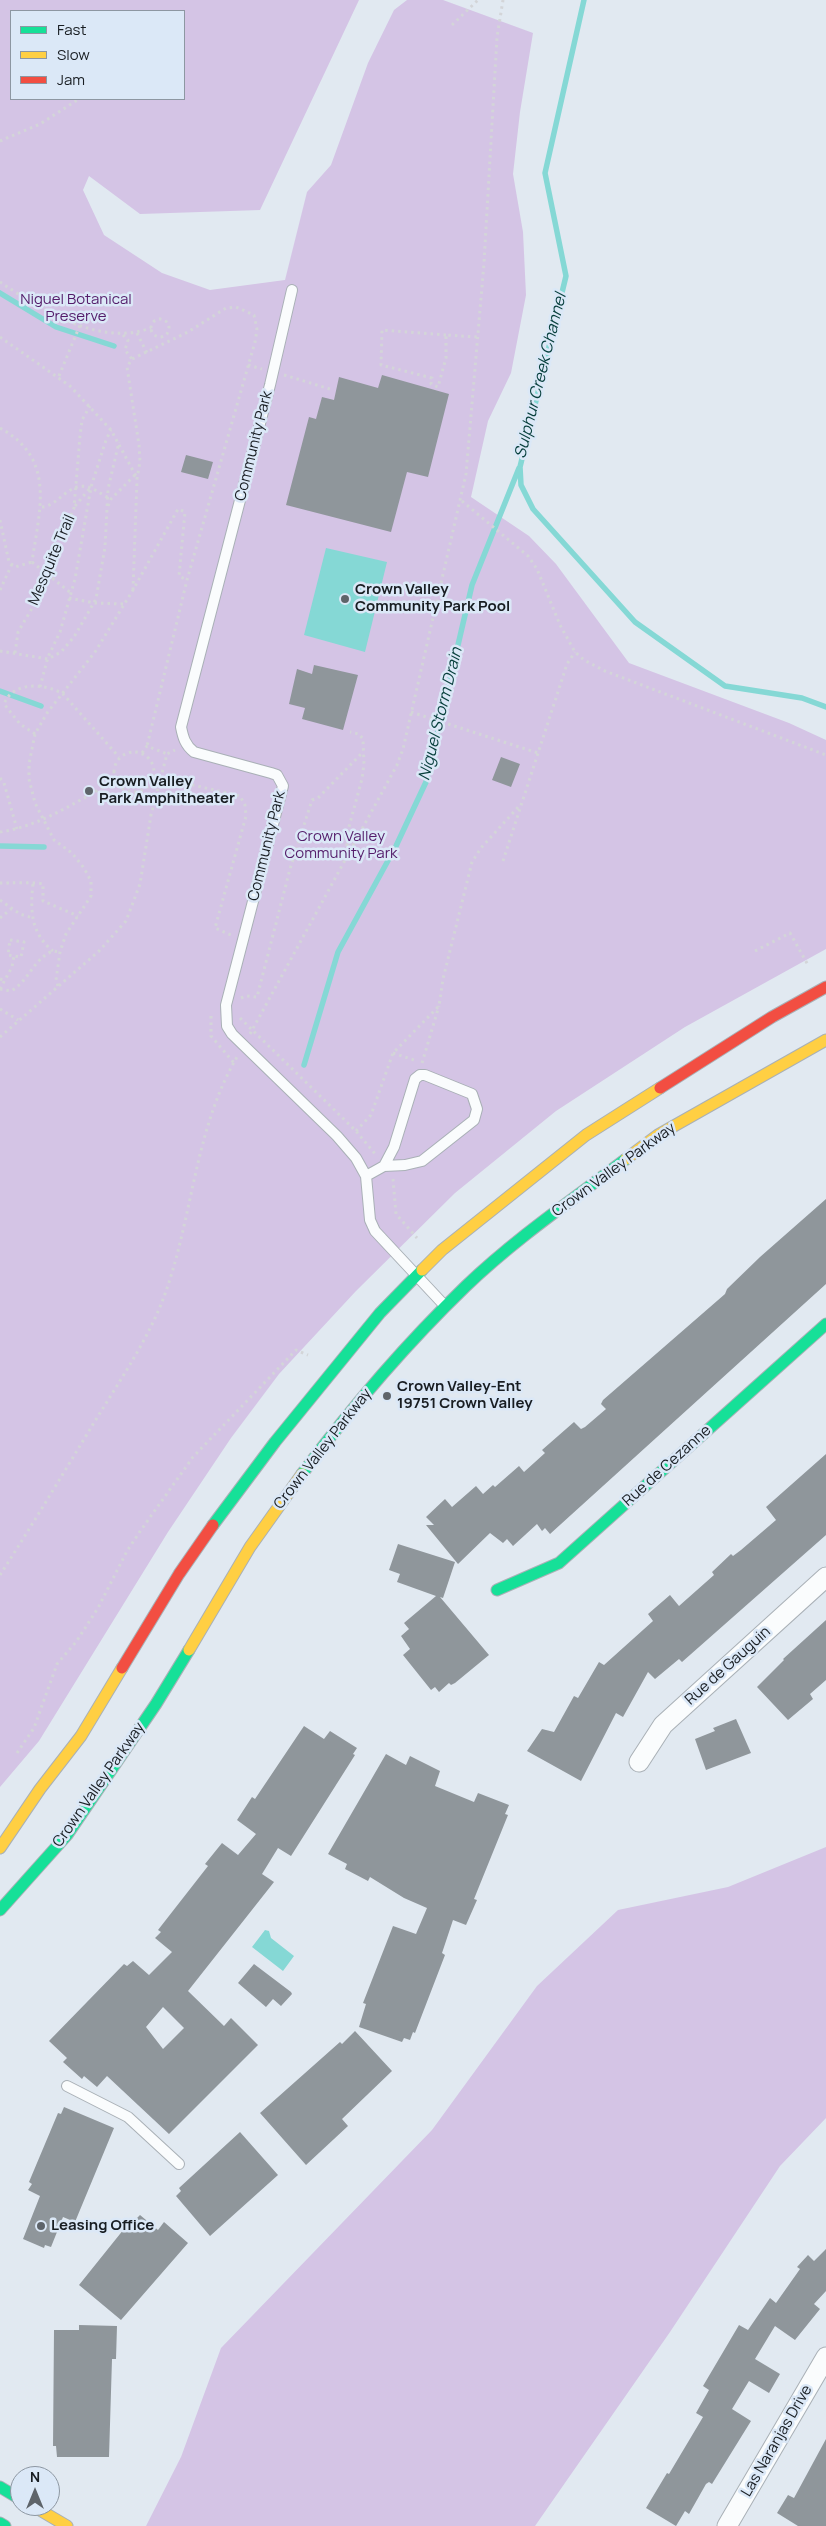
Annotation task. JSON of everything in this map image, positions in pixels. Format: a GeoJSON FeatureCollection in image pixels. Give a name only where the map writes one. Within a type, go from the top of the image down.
{"type":"FeatureCollection","features":[{"type":"Feature","properties":{"kind":"main road"},"geometry":{"type":"LineString","coordinates":[[0,1848],[40,1789],[81,1736],[179,1574],[226,1506],[367,1328],[416,1276],[442,1250],[586,1135],[772,1016],[826,987]]}},
{"type":"Feature","properties":{"kind":"main road","name":"Crown Valley Parkway"},"geometry":{"type":"LineString","coordinates":[[0,1910],[67,1835],[156,1704],[250,1547],[290,1490],[346,1415],[467,1284],[530,1231],[658,1135],[826,1040]]}},
{"type":"Feature","properties":{"kind":"main road","name":"Rue de Cezanne"},"geometry":{"type":"LineString","coordinates":[[497,1590],[559,1563],[826,1324]]}},
{"type":"Feature","properties":{"kind":"main road"},"geometry":{"type":"LineString","coordinates":[[50,2516],[67,2526]]}},
{"type":"Feature","properties":{"kind":"main road"},"geometry":{"type":"LineString","coordinates":[[0,2523],[5,2526]]}},
{"type":"Feature","properties":{"kind":"street","name":"Rue de Gauguin"},"geometry":{"type":"LineString","coordinates":[[639,1762],[663,1725],[826,1577]]}},
{"type":"Feature","properties":{"kind":"street","name":"Las Naranjas Drive"},"geometry":{"type":"LineString","coordinates":[[727,2526],[826,2357]]}},
{"type":"Feature","properties":{"kind":"lane","name":"Community Park"},"geometry":{"type":"LineString","coordinates":[[292,290],[273,372],[181,727],[186,744],[194,752],[277,775],[283,786],[226,1005],[227,1026],[337,1136],[356,1158],[366,1176],[370,1220],[375,1231],[446,1307]]}},
{"type":"Feature","properties":{"kind":"lane"},"geometry":{"type":"LineString","coordinates":[[366,1176],[384,1166],[405,1165],[422,1161],[474,1120],[478,1110],[472,1094],[425,1076],[415,1079],[394,1147],[384,1166]]}},
{"type":"Feature","properties":{"kind":"lane"},"geometry":{"type":"LineString","coordinates":[[67,2086],[128,2117],[180,2164]]}},
{"type":"Feature","properties":{"kind":"path"},"geometry":{"type":"LineString","coordinates":[[452,25],[478,0]]}},
{"type":"Feature","properties":{"kind":"path"},"geometry":{"type":"LineString","coordinates":[[251,1031],[347,859],[397,765],[403,749],[462,501],[469,446],[484,263],[497,38],[503,0]]}},
{"type":"Feature","properties":{"kind":"path"},"geometry":{"type":"LineString","coordinates":[[0,141],[40,124],[77,100]]}},
{"type":"Feature","properties":{"kind":"path"},"geometry":{"type":"LineString","coordinates":[[0,282],[47,311],[80,325],[123,334],[137,333],[151,328],[155,320],[160,319],[167,323],[168,328],[164,336],[158,336],[153,333],[151,328]]}},
{"type":"Feature","properties":{"kind":"path"},"geometry":{"type":"LineString","coordinates":[[133,590],[137,479],[140,461],[127,366],[132,359],[188,332],[226,308],[246,309],[254,315],[256,329],[248,365],[187,580],[147,746],[142,753]]}},
{"type":"Feature","properties":{"kind":"path"},"geometry":{"type":"LineString","coordinates":[[59,376],[80,325]]}},
{"type":"Feature","properties":{"kind":"path"},"geometry":{"type":"LineString","coordinates":[[446,335],[446,358],[438,387],[431,384],[432,378],[381,365],[382,330],[477,337]]}},
{"type":"Feature","properties":{"kind":"path"},"geometry":{"type":"LineString","coordinates":[[137,333],[147,353]]}},
{"type":"Feature","properties":{"kind":"path"},"geometry":{"type":"LineString","coordinates":[[123,334],[128,340],[124,350],[132,359]]}},
{"type":"Feature","properties":{"kind":"path"},"geometry":{"type":"LineString","coordinates":[[0,337],[59,376],[90,406],[119,442],[137,479]]}},
{"type":"Feature","properties":{"kind":"path"},"geometry":{"type":"LineString","coordinates":[[248,365],[330,388]]}},
{"type":"Feature","properties":{"kind":"path","name":"Mesquite Trail"},"geometry":{"type":"LineString","coordinates":[[15,653],[18,632],[31,610],[74,508],[82,420],[90,406]]}},
{"type":"Feature","properties":{"kind":"path"},"geometry":{"type":"LineString","coordinates":[[0,428],[26,450],[35,464],[42,507],[32,562]]}},
{"type":"Feature","properties":{"kind":"path"},"geometry":{"type":"LineString","coordinates":[[40,687],[52,644],[60,632],[75,579],[90,488],[111,430]]}},
{"type":"Feature","properties":{"kind":"path"},"geometry":{"type":"LineString","coordinates":[[0,651],[48,659],[61,652],[74,637],[94,603],[100,585],[107,509],[119,442]]}},
{"type":"Feature","properties":{"kind":"path"},"geometry":{"type":"LineString","coordinates":[[109,498],[135,474]]}},
{"type":"Feature","properties":{"kind":"path"},"geometry":{"type":"LineString","coordinates":[[42,507],[49,506],[62,495],[76,488],[90,488],[109,498]]}},
{"type":"Feature","properties":{"kind":"path"},"geometry":{"type":"LineString","coordinates":[[74,508],[90,488]]}},
{"type":"Feature","properties":{"kind":"path"},"geometry":{"type":"LineString","coordinates":[[462,501],[528,556],[537,569],[560,625],[576,652],[588,662],[605,671],[826,756]]}},
{"type":"Feature","properties":{"kind":"path"},"geometry":{"type":"LineString","coordinates":[[58,986],[56,980],[60,952],[66,934],[90,896],[91,882],[84,868],[72,853],[54,840],[35,803],[29,779],[29,764],[35,734],[47,713],[95,652],[125,604],[178,509],[185,512],[179,576],[187,580]]}},
{"type":"Feature","properties":{"kind":"path"},"geometry":{"type":"LineString","coordinates":[[0,520],[9,562],[16,567],[32,562]]}},
{"type":"Feature","properties":{"kind":"path"},"geometry":{"type":"LineString","coordinates":[[32,562],[70,595],[94,603],[125,604]]}},
{"type":"Feature","properties":{"kind":"path"},"geometry":{"type":"LineString","coordinates":[[0,590],[12,564]]}},
{"type":"Feature","properties":{"kind":"path"},"geometry":{"type":"LineString","coordinates":[[503,861],[567,664],[576,652]]}},
{"type":"Feature","properties":{"kind":"path"},"geometry":{"type":"LineString","coordinates":[[35,734],[12,717],[4,704],[14,690],[40,687],[53,689],[62,694],[120,757]]}},
{"type":"Feature","properties":{"kind":"path"},"geometry":{"type":"LineString","coordinates":[[411,712],[538,753]]}},
{"type":"Feature","properties":{"kind":"path"},"geometry":{"type":"LineString","coordinates":[[347,859],[347,834],[362,779],[363,752],[363,739],[359,734],[350,732]]}},
{"type":"Feature","properties":{"kind":"path"},"geometry":{"type":"LineString","coordinates":[[0,1036],[117,934],[132,909],[140,884],[151,815],[167,754],[186,744]]}},
{"type":"Feature","properties":{"kind":"path"},"geometry":{"type":"LineString","coordinates":[[147,746],[167,754]]}},
{"type":"Feature","properties":{"kind":"path"},"geometry":{"type":"LineString","coordinates":[[130,752],[142,753],[151,760],[155,771],[154,776],[152,782],[144,790],[133,793],[122,790],[115,781],[115,764],[120,757],[130,752]]}},
{"type":"Feature","properties":{"kind":"path"},"geometry":{"type":"LineString","coordinates":[[238,1002],[246,996],[257,997],[290,869],[312,800],[318,798],[363,752]]}},
{"type":"Feature","properties":{"kind":"path"},"geometry":{"type":"LineString","coordinates":[[154,776],[240,796],[245,805],[246,816],[215,928],[230,933],[231,936]]}},
{"type":"Feature","properties":{"kind":"path"},"geometry":{"type":"LineString","coordinates":[[0,778],[4,783],[17,829]]}},
{"type":"Feature","properties":{"kind":"path"},"geometry":{"type":"LineString","coordinates":[[0,832],[17,829],[43,819],[115,781]]}},
{"type":"Feature","properties":{"kind":"path"},"geometry":{"type":"LineString","coordinates":[[422,1062],[439,1006],[443,979],[472,862],[481,848],[521,804]]}},
{"type":"Feature","properties":{"kind":"path"},"geometry":{"type":"LineString","coordinates":[[0,883],[43,884],[43,901],[78,916]]}},
{"type":"Feature","properties":{"kind":"path"},"geometry":{"type":"LineString","coordinates":[[33,884],[31,902],[35,930],[44,944],[53,951],[60,952]]}},
{"type":"Feature","properties":{"kind":"path"},"geometry":{"type":"LineString","coordinates":[[0,900],[11,910],[33,918]]}},
{"type":"Feature","properties":{"kind":"path"},"geometry":{"type":"LineString","coordinates":[[0,918],[11,910]]}},
{"type":"Feature","properties":{"kind":"path"},"geometry":{"type":"LineString","coordinates":[[755,951],[790,933],[808,965]]}},
{"type":"Feature","properties":{"kind":"path"},"geometry":{"type":"LineString","coordinates":[[10,940],[24,942],[21,957],[14,956],[8,956],[10,940]]}},
{"type":"Feature","properties":{"kind":"path"},"geometry":{"type":"LineString","coordinates":[[14,956],[0,989],[11,991],[17,988],[38,960],[53,951]]}},
{"type":"Feature","properties":{"kind":"path"},"geometry":{"type":"LineString","coordinates":[[0,979],[5,981]]}},
{"type":"Feature","properties":{"kind":"path"},"geometry":{"type":"LineString","coordinates":[[356,1130],[371,1116],[393,1053],[439,1006]]}},
{"type":"Feature","properties":{"kind":"path"},"geometry":{"type":"LineString","coordinates":[[0,1575],[154,1322],[178,1250],[202,1146],[218,1097],[235,1061],[211,1036],[209,1024],[214,1007]]}},
{"type":"Feature","properties":{"kind":"path"},"geometry":{"type":"LineString","coordinates":[[0,1008],[18,1020]]}},
{"type":"Feature","properties":{"kind":"path"},"geometry":{"type":"LineString","coordinates":[[238,1011],[240,1018],[251,1031],[356,1130],[395,1181],[396,1214],[418,1238]]}},
{"type":"Feature","properties":{"kind":"path"},"geometry":{"type":"LineString","coordinates":[[393,1053],[431,1066]]}},
{"type":"Feature","properties":{"kind":"path"},"geometry":{"type":"LineString","coordinates":[[18,1752],[34,1728],[56,1664],[76,1642],[98,1608],[127,1551],[192,1457],[296,1350],[308,1355]]}},
{"type":"Feature","properties":{"kind":"green space","name":"Crown Valley Community Park"},"geometry":{"type":"Polygon","coordinates":[[[0,0],[359,0],[260,210],[140,214],[89,176],[83,190],[104,235],[162,273],[210,290],[285,280],[307,192],[331,165],[368,63],[394,10],[407,0],[443,0],[533,33],[520,112],[513,174],[523,232],[526,295],[511,373],[488,421],[471,497],[529,536],[556,564],[629,663],[789,723],[826,740],[826,949],[685,1027],[556,1111],[455,1193],[356,1291],[279,1374],[231,1438],[168,1532],[39,1741],[0,1787],[0,0]]]}},
{"type":"Feature","properties":{"kind":"green space"},"geometry":{"type":"Polygon","coordinates":[[[826,1847],[826,2118],[780,2166],[670,2332],[535,2526],[146,2526],[181,2457],[221,2348],[432,2130],[537,1986],[618,1910],[728,1887],[826,1847]]]}},
{"type":"Feature","properties":{"kind":"shaded area","name":"Crown Valley Community Park Pool"},"geometry":{"type":"Polygon","coordinates":[[[326,548],[387,562],[365,652],[304,635],[326,548]]]}},
{"type":"Feature","properties":{"kind":"shaded area"},"geometry":{"type":"Polygon","coordinates":[[[265,1930],[269,1931],[271,1938],[294,1956],[283,1971],[252,1947],[265,1930]]]}},
{"type":"Feature","properties":{"kind":"building"},"geometry":{"type":"Polygon","coordinates":[[[382,375],[449,394],[428,477],[407,472],[391,532],[286,505],[309,417],[316,419],[322,397],[334,400],[339,377],[378,388],[382,375]]]}},
{"type":"Feature","properties":{"kind":"building"},"geometry":{"type":"Polygon","coordinates":[[[186,455],[213,462],[208,479],[181,472],[186,455]]]}},
{"type":"Feature","properties":{"kind":"building"},"geometry":{"type":"Polygon","coordinates":[[[314,665],[358,675],[343,730],[302,719],[305,708],[289,704],[297,669],[312,674],[314,665]]]}},
{"type":"Feature","properties":{"kind":"building"},"geometry":{"type":"Polygon","coordinates":[[[501,757],[520,764],[511,787],[492,780],[501,757]]]}},
{"type":"Feature","properties":{"kind":"building"},"geometry":{"type":"Polygon","coordinates":[[[826,1199],[826,1284],[550,1534],[545,1528],[542,1531],[537,1524],[513,1546],[507,1539],[503,1543],[490,1533],[458,1564],[426,1525],[434,1525],[426,1517],[445,1499],[452,1507],[476,1486],[483,1494],[493,1485],[495,1487],[519,1466],[524,1472],[545,1453],[542,1450],[574,1422],[581,1429],[585,1427],[606,1409],[601,1404],[603,1400],[725,1294],[727,1289],[760,1257],[826,1199]]]}},
{"type":"Feature","properties":{"kind":"building"},"geometry":{"type":"Polygon","coordinates":[[[826,1454],[826,1535],[682,1662],[679,1659],[655,1679],[648,1672],[623,1717],[616,1713],[581,1781],[527,1751],[542,1729],[554,1732],[574,1696],[578,1698],[599,1662],[604,1665],[653,1621],[648,1614],[670,1595],[679,1606],[714,1575],[712,1572],[731,1554],[733,1556],[741,1550],[776,1520],[766,1507],[826,1454]]]}},
{"type":"Feature","properties":{"kind":"building"},"geometry":{"type":"Polygon","coordinates":[[[398,1544],[455,1562],[443,1598],[440,1597],[489,1655],[455,1683],[451,1685],[449,1683],[439,1692],[435,1687],[431,1690],[403,1655],[410,1649],[401,1636],[409,1629],[404,1623],[436,1596],[397,1582],[400,1574],[389,1570],[398,1544]]]}},
{"type":"Feature","properties":{"kind":"building"},"geometry":{"type":"Polygon","coordinates":[[[826,1620],[826,1680],[810,1694],[813,1699],[788,1720],[757,1687],[783,1659],[826,1620]]]}},
{"type":"Feature","properties":{"kind":"building"},"geometry":{"type":"Polygon","coordinates":[[[736,1719],[751,1753],[706,1770],[695,1739],[715,1731],[713,1728],[736,1719]]]}},
{"type":"Feature","properties":{"kind":"building"},"geometry":{"type":"Polygon","coordinates":[[[304,1726],[324,1739],[330,1731],[357,1748],[353,1754],[355,1755],[291,1856],[278,1848],[262,1874],[274,1882],[188,1991],[224,2026],[231,2018],[258,2045],[169,2134],[107,2076],[97,2087],[84,2076],[82,2079],[63,2062],[67,2058],[49,2041],[124,1964],[127,1966],[133,1961],[149,1975],[172,1952],[155,1938],[161,1932],[158,1930],[208,1866],[205,1864],[222,1843],[238,1855],[256,1834],[237,1820],[252,1797],[255,1799],[304,1726]],[[163,2007],[146,2027],[163,2049],[184,2028],[163,2007]]]}},
{"type":"Feature","properties":{"kind":"building"},"geometry":{"type":"Polygon","coordinates":[[[386,1754],[406,1765],[410,1756],[440,1771],[435,1786],[474,1802],[478,1793],[509,1805],[505,1814],[508,1815],[474,1899],[477,1900],[466,1925],[453,1920],[442,1953],[445,1955],[415,2033],[413,2032],[410,2040],[404,2038],[402,2042],[359,2027],[366,2004],[363,2003],[393,1926],[416,1934],[427,1908],[404,1898],[370,1877],[368,1881],[345,1869],[347,1864],[328,1854],[386,1754]]]}},
{"type":"Feature","properties":{"kind":"building"},"geometry":{"type":"Polygon","coordinates":[[[254,1964],[291,1992],[292,1994],[281,2006],[273,1999],[266,2007],[238,1983],[254,1964]]]}},
{"type":"Feature","properties":{"kind":"building"},"geometry":{"type":"Polygon","coordinates":[[[355,2031],[392,2071],[342,2119],[348,2126],[306,2165],[260,2113],[355,2031]]]}},
{"type":"Feature","properties":{"kind":"building"},"geometry":{"type":"Polygon","coordinates":[[[64,2107],[114,2128],[75,2222],[63,2217],[51,2247],[45,2245],[44,2248],[23,2239],[40,2196],[28,2190],[32,2184],[29,2182],[58,2113],[61,2114],[64,2107]]]}},
{"type":"Feature","properties":{"kind":"building"},"geometry":{"type":"Polygon","coordinates":[[[240,2132],[278,2175],[210,2236],[176,2196],[181,2191],[179,2188],[240,2132]]]}},
{"type":"Feature","properties":{"kind":"building"},"geometry":{"type":"Polygon","coordinates":[[[140,2215],[158,2230],[164,2222],[188,2243],[121,2320],[79,2285],[132,2219],[134,2221],[140,2215]]]}},
{"type":"Feature","properties":{"kind":"building"},"geometry":{"type":"Polygon","coordinates":[[[826,2249],[826,2291],[814,2304],[820,2309],[795,2340],[775,2326],[755,2359],[780,2374],[769,2393],[749,2381],[732,2409],[751,2421],[712,2484],[709,2482],[706,2484],[689,2514],[685,2511],[676,2526],[646,2508],[703,2417],[696,2413],[709,2390],[703,2386],[739,2325],[748,2330],[770,2298],[776,2303],[800,2269],[797,2267],[808,2255],[814,2261],[826,2249]]]}},
{"type":"Feature","properties":{"kind":"building"},"geometry":{"type":"Polygon","coordinates":[[[79,2325],[117,2326],[116,2359],[112,2359],[109,2457],[57,2457],[56,2446],[53,2446],[54,2330],[79,2330],[79,2325]]]}},
{"type":"Feature","properties":{"kind":"building"},"geometry":{"type":"Polygon","coordinates":[[[826,2439],[826,2526],[798,2526],[777,2513],[788,2495],[794,2498],[826,2439]]]}},
{"type":"Feature","properties":{"kind":"waterway","name":"Sulphur Creek Channel"},"geometry":{"type":"LineString","coordinates":[[584,0],[545,173],[566,276],[520,467],[521,485],[533,509],[635,622],[725,686],[802,698],[826,707]]}},
{"type":"Feature","properties":{"kind":"waterway"},"geometry":{"type":"LineString","coordinates":[[0,293],[56,327],[114,346]]}},
{"type":"Feature","properties":{"kind":"waterway","name":"Niguel Storm Drain"},"geometry":{"type":"LineString","coordinates":[[304,1065],[338,952],[396,846],[426,782],[472,585],[519,468]]}},
{"type":"Feature","properties":{"kind":"waterway"},"geometry":{"type":"LineString","coordinates":[[0,691],[41,706]]}},
{"type":"Feature","properties":{"kind":"waterway"},"geometry":{"type":"LineString","coordinates":[[0,846],[44,847]]}},
{"type":"Feature","properties":{"kind":"traffic: fast"},"geometry":{"type":"LineString","coordinates":[[302,1474],[380,1377],[422,1330],[466,1286],[524,1236],[626,1159]]}},
{"type":"Feature","properties":{"kind":"traffic: fast"},"geometry":{"type":"LineString","coordinates":[[213,1525],[275,1442],[380,1313],[422,1270]]}},
{"type":"Feature","properties":{"kind":"traffic: fast"},"geometry":{"type":"LineString","coordinates":[[497,1590],[559,1563],[826,1324]]}},
{"type":"Feature","properties":{"kind":"traffic: fast"},"geometry":{"type":"LineString","coordinates":[[0,1910],[67,1835],[156,1704],[189,1650]]}},
{"type":"Feature","properties":{"kind":"traffic: fast"},"geometry":{"type":"LineString","coordinates":[[0,2487],[10,2493]]}},
{"type":"Feature","properties":{"kind":"traffic: fast"},"geometry":{"type":"LineString","coordinates":[[0,2523],[5,2526]]}},
{"type":"Feature","properties":{"kind":"traffic: slow"},"geometry":{"type":"LineString","coordinates":[[626,1159],[658,1135],[826,1040]]}},
{"type":"Feature","properties":{"kind":"traffic: slow"},"geometry":{"type":"LineString","coordinates":[[422,1270],[442,1250],[586,1135],[660,1088]]}},
{"type":"Feature","properties":{"kind":"traffic: slow"},"geometry":{"type":"LineString","coordinates":[[189,1650],[250,1547],[302,1474]]}},
{"type":"Feature","properties":{"kind":"traffic: slow"},"geometry":{"type":"LineString","coordinates":[[0,1848],[40,1789],[81,1736],[122,1668]]}},
{"type":"Feature","properties":{"kind":"traffic: slow"},"geometry":{"type":"LineString","coordinates":[[50,2516],[67,2526]]}},
{"type":"Feature","properties":{"kind":"traffic: jam"},"geometry":{"type":"LineString","coordinates":[[660,1088],[772,1017],[826,987]]}},
{"type":"Feature","properties":{"kind":"traffic: jam"},"geometry":{"type":"LineString","coordinates":[[122,1668],[179,1574],[213,1525]]}},
{"type":"Feature","properties":{"kind":"place","name":"Crown Valley Community Park Pool"},"geometry":{"type":"Point","coordinates":[345,599]}},
{"type":"Feature","properties":{"kind":"place","name":"Crown Valley Park Amphitheater"},"geometry":{"type":"Point","coordinates":[89,791]}},
{"type":"Feature","properties":{"kind":"place","name":"Crown Valley-Ent 19751 Crown Valley"},"geometry":{"type":"Point","coordinates":[387,1396]}},
{"type":"Feature","properties":{"kind":"place","name":"Leasing Office"},"geometry":{"type":"Point","coordinates":[41,2226]}},
{"type":"Feature","properties":{"kind":"park label","name":"Niguel Botanical Preserve"},"geometry":{"type":"Point","coordinates":[76,308]}}]}
